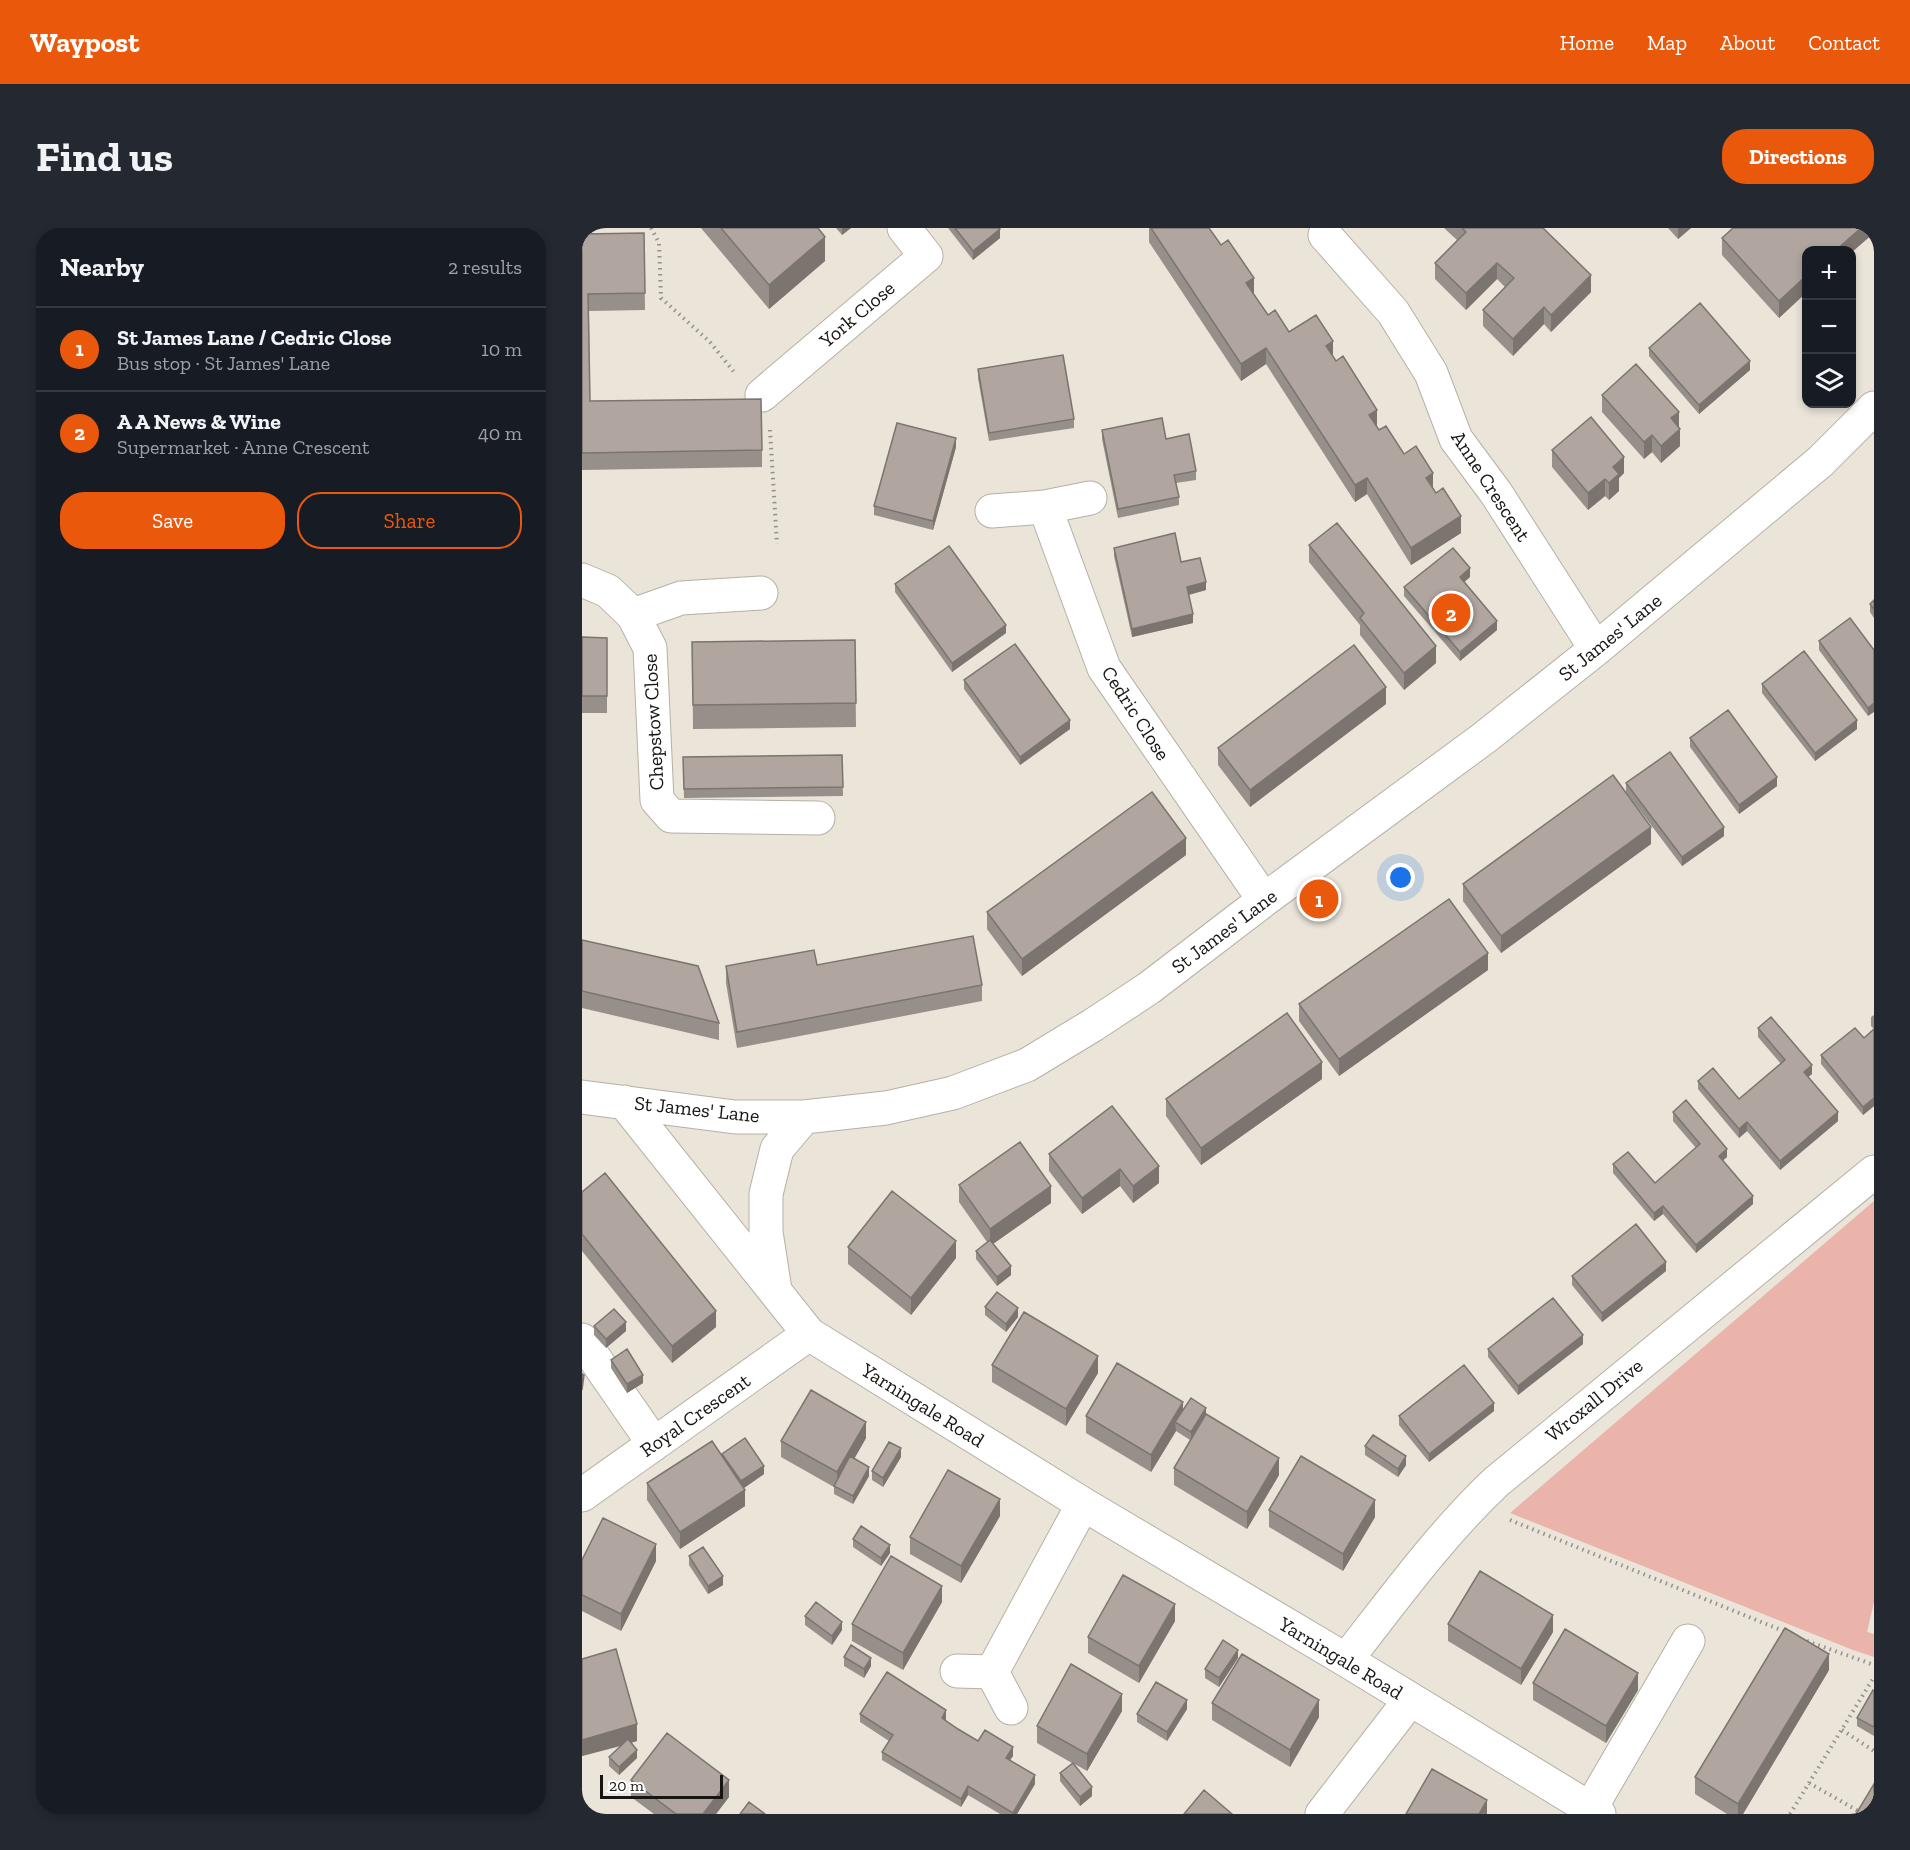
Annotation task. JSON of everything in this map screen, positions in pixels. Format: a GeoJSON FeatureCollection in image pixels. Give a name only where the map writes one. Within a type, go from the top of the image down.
{"type":"FeatureCollection","features":[{"type":"Feature","properties":{"kind":"street","name":"York Close"},"geometry":{"type":"LineString","coordinates":[[762,395],[926,256],[904,228]]}},
{"type":"Feature","properties":{"kind":"street","name":"Anne Crescent"},"geometry":{"type":"LineString","coordinates":[[1325,235],[1393,312],[1431,373],[1456,439],[1496,493],[1596,649]]}},
{"type":"Feature","properties":{"kind":"street","name":"St James' Lane"},"geometry":{"type":"LineString","coordinates":[[582,1097],[735,1117],[804,1117],[886,1108],[953,1093],[1027,1065],[1149,988],[1484,738],[1596,649],[1821,461],[1874,408]]}},
{"type":"Feature","properties":{"kind":"street"},"geometry":{"type":"LineString","coordinates":[[992,511],[1045,507],[1090,498]]}},
{"type":"Feature","properties":{"kind":"street","name":"Cedric Close"},"geometry":{"type":"LineString","coordinates":[[1045,507],[1104,668],[1264,900]]}},
{"type":"Feature","properties":{"kind":"street","name":"Chepstow Close"},"geometry":{"type":"LineString","coordinates":[[582,580],[608,591],[633,615],[650,648],[657,800],[672,816],[818,818]]}},
{"type":"Feature","properties":{"kind":"street"},"geometry":{"type":"LineString","coordinates":[[633,615],[681,598],[761,593]]}},
{"type":"Feature","properties":{"kind":"street","name":"Yarningale Road"},"geometry":{"type":"LineString","coordinates":[[624,1101],[809,1334],[1083,1504],[1595,1811]]}},
{"type":"Feature","properties":{"kind":"street","name":"Yarningale Road"},"geometry":{"type":"LineString","coordinates":[[776,1291],[766,1232],[766,1194],[777,1149],[804,1117]]}},
{"type":"Feature","properties":{"kind":"street","name":"Wroxall Drive"},"geometry":{"type":"LineString","coordinates":[[1346,1660],[1433,1549],[1472,1504],[1543,1442],[1874,1172]]}},
{"type":"Feature","properties":{"kind":"street","name":"Royal Crescent"},"geometry":{"type":"LineString","coordinates":[[582,1495],[809,1334]]}},
{"type":"Feature","properties":{"kind":"street"},"geometry":{"type":"LineString","coordinates":[[582,1340],[654,1444]]}},
{"type":"Feature","properties":{"kind":"street"},"geometry":{"type":"LineString","coordinates":[[992,1672],[1083,1504]]}},
{"type":"Feature","properties":{"kind":"street"},"geometry":{"type":"LineString","coordinates":[[1595,1811],[1688,1641]]}},
{"type":"Feature","properties":{"kind":"street"},"geometry":{"type":"LineString","coordinates":[[957,1671],[992,1672]]}},
{"type":"Feature","properties":{"kind":"street"},"geometry":{"type":"LineString","coordinates":[[992,1672],[1011,1708]]}},
{"type":"Feature","properties":{"kind":"street"},"geometry":{"type":"LineString","coordinates":[[1322,1814],[1410,1700]]}},
{"type":"Feature","properties":{"kind":"path"},"geometry":{"type":"LineString","coordinates":[[1472,1504],[1790,1634]]}},
{"type":"Feature","properties":{"kind":"path"},"geometry":{"type":"LineString","coordinates":[[1801,1639],[1874,1665]]}},
{"type":"Feature","properties":{"kind":"path"},"geometry":{"type":"LineString","coordinates":[[1790,1814],[1874,1677]]}},
{"type":"Feature","properties":{"kind":"path"},"geometry":{"type":"LineString","coordinates":[[1842,1730],[1874,1751]]}},
{"type":"Feature","properties":{"kind":"path"},"geometry":{"type":"LineString","coordinates":[[1809,1783],[1859,1813],[1865,1805]]}},
{"type":"Feature","properties":{"kind":"shaded area"},"geometry":{"type":"Polygon","coordinates":[[[1874,1201],[1874,1602],[1867,1632],[1874,1634],[1874,1657],[1510,1513],[1874,1201]]]}},
{"type":"Feature","properties":{"kind":"building"},"geometry":{"type":"Polygon","coordinates":[[[721,228],[818,228],[825,237],[769,285],[721,228]]]}},
{"type":"Feature","properties":{"kind":"building"},"geometry":{"type":"Polygon","coordinates":[[[955,228],[999,228],[1000,229],[973,251],[955,228]]]}},
{"type":"Feature","properties":{"kind":"building"},"geometry":{"type":"Polygon","coordinates":[[[1151,228],[1209,228],[1221,245],[1228,240],[1254,278],[1246,283],[1268,315],[1275,310],[1289,332],[1316,315],[1333,341],[1326,346],[1336,361],[1343,356],[1377,410],[1369,415],[1379,430],[1386,426],[1404,454],[1416,446],[1433,473],[1426,478],[1436,493],[1443,488],[1461,516],[1411,548],[1367,478],[1355,485],[1266,348],[1241,364],[1151,228]]]}},
{"type":"Feature","properties":{"kind":"building"},"geometry":{"type":"Polygon","coordinates":[[[1462,228],[1543,228],[1591,275],[1551,315],[1544,307],[1513,339],[1483,310],[1514,278],[1497,263],[1466,293],[1435,263],[1466,232],[1462,228]]]}},
{"type":"Feature","properties":{"kind":"building"},"geometry":{"type":"Polygon","coordinates":[[[1733,228],[1861,228],[1841,246],[1802,246],[1802,280],[1779,301],[1722,238],[1733,228]]]}},
{"type":"Feature","properties":{"kind":"building"},"geometry":{"type":"Polygon","coordinates":[[[644,233],[645,293],[588,294],[590,401],[761,399],[762,450],[582,453],[582,234],[644,233]]]}},
{"type":"Feature","properties":{"kind":"building"},"geometry":{"type":"Polygon","coordinates":[[[1700,303],[1750,361],[1699,405],[1649,348],[1700,303]]]}},
{"type":"Feature","properties":{"kind":"building"},"geometry":{"type":"Polygon","coordinates":[[[1063,355],[1074,419],[989,433],[978,369],[1063,355]]]}},
{"type":"Feature","properties":{"kind":"building"},"geometry":{"type":"Polygon","coordinates":[[[1636,364],[1679,412],[1671,418],[1680,429],[1661,446],[1652,435],[1644,442],[1602,395],[1636,364]]]}},
{"type":"Feature","properties":{"kind":"building"},"geometry":{"type":"Polygon","coordinates":[[[1591,417],[1624,457],[1613,467],[1619,474],[1609,483],[1605,479],[1588,493],[1552,450],[1591,417]]]}},
{"type":"Feature","properties":{"kind":"building"},"geometry":{"type":"Polygon","coordinates":[[[1162,418],[1166,439],[1189,434],[1196,471],[1174,475],[1179,497],[1118,509],[1102,430],[1162,418]]]}},
{"type":"Feature","properties":{"kind":"building"},"geometry":{"type":"Polygon","coordinates":[[[897,423],[956,438],[933,521],[874,506],[897,423]]]}},
{"type":"Feature","properties":{"kind":"building"},"geometry":{"type":"Polygon","coordinates":[[[1337,523],[1436,646],[1404,673],[1360,618],[1364,613],[1309,545],[1337,523]]]}},
{"type":"Feature","properties":{"kind":"building"},"geometry":{"type":"Polygon","coordinates":[[[1175,533],[1181,562],[1200,558],[1206,582],[1187,587],[1193,614],[1132,629],[1114,548],[1175,533]]]}},
{"type":"Feature","properties":{"kind":"building"},"geometry":{"type":"Polygon","coordinates":[[[949,546],[1006,625],[952,663],[895,584],[949,546]]]}},
{"type":"Feature","properties":{"kind":"building"},"geometry":{"type":"Polygon","coordinates":[[[1453,548],[1470,568],[1460,577],[1497,621],[1460,652],[1404,587],[1453,548]]]}},
{"type":"Feature","properties":{"kind":"building"},"geometry":{"type":"Polygon","coordinates":[[[1850,618],[1874,650],[1874,703],[1868,708],[1819,641],[1850,618]]]}},
{"type":"Feature","properties":{"kind":"building"},"geometry":{"type":"Polygon","coordinates":[[[582,637],[607,638],[607,696],[582,696],[582,637]]]}},
{"type":"Feature","properties":{"kind":"building"},"geometry":{"type":"Polygon","coordinates":[[[855,640],[856,703],[693,705],[692,642],[855,640]]]}},
{"type":"Feature","properties":{"kind":"building"},"geometry":{"type":"Polygon","coordinates":[[[1015,644],[1070,720],[1020,757],[964,680],[1015,644]]]}},
{"type":"Feature","properties":{"kind":"building"},"geometry":{"type":"Polygon","coordinates":[[[1354,645],[1386,687],[1250,790],[1218,748],[1354,645]]]}},
{"type":"Feature","properties":{"kind":"building"},"geometry":{"type":"Polygon","coordinates":[[[1804,651],[1857,720],[1815,753],[1762,684],[1804,651]]]}},
{"type":"Feature","properties":{"kind":"building"},"geometry":{"type":"Polygon","coordinates":[[[1728,710],[1777,777],[1739,805],[1690,738],[1728,710]]]}},
{"type":"Feature","properties":{"kind":"building"},"geometry":{"type":"Polygon","coordinates":[[[1670,752],[1724,827],[1682,857],[1626,783],[1670,752]]]}},
{"type":"Feature","properties":{"kind":"building"},"geometry":{"type":"Polygon","coordinates":[[[842,755],[843,787],[684,789],[683,757],[842,755]]]}},
{"type":"Feature","properties":{"kind":"building"},"geometry":{"type":"Polygon","coordinates":[[[1613,775],[1651,827],[1501,936],[1463,884],[1613,775]]]}},
{"type":"Feature","properties":{"kind":"building"},"geometry":{"type":"Polygon","coordinates":[[[1152,792],[1186,838],[1022,959],[987,912],[1152,792]]]}},
{"type":"Feature","properties":{"kind":"building"},"geometry":{"type":"Polygon","coordinates":[[[1449,899],[1488,953],[1339,1059],[1299,1004],[1449,899]]]}},
{"type":"Feature","properties":{"kind":"building"},"geometry":{"type":"Polygon","coordinates":[[[973,936],[982,985],[737,1032],[726,966],[814,950],[817,965],[973,936]]]}},
{"type":"Feature","properties":{"kind":"building"},"geometry":{"type":"Polygon","coordinates":[[[582,940],[698,966],[719,1023],[582,991],[582,940]]]}},
{"type":"Feature","properties":{"kind":"building"},"geometry":{"type":"Polygon","coordinates":[[[1287,1013],[1322,1062],[1201,1148],[1166,1099],[1287,1013]]]}},
{"type":"Feature","properties":{"kind":"building"},"geometry":{"type":"Polygon","coordinates":[[[1771,1017],[1812,1065],[1804,1072],[1838,1112],[1780,1161],[1747,1122],[1739,1129],[1698,1081],[1713,1068],[1739,1099],[1785,1060],[1758,1028],[1771,1017]]]}},
{"type":"Feature","properties":{"kind":"building"},"geometry":{"type":"Polygon","coordinates":[[[1855,1028],[1864,1038],[1874,1029],[1874,1098],[1863,1107],[1821,1055],[1855,1028]]]}},
{"type":"Feature","properties":{"kind":"building"},"geometry":{"type":"Polygon","coordinates":[[[1686,1100],[1727,1149],[1719,1156],[1753,1196],[1696,1245],[1663,1206],[1654,1213],[1613,1164],[1628,1152],[1655,1183],[1700,1144],[1673,1112],[1686,1100]]]}},
{"type":"Feature","properties":{"kind":"building"},"geometry":{"type":"Polygon","coordinates":[[[1112,1106],[1159,1166],[1133,1186],[1120,1169],[1082,1198],[1049,1154],[1112,1106]]]}},
{"type":"Feature","properties":{"kind":"building"},"geometry":{"type":"Polygon","coordinates":[[[1020,1142],[1051,1186],[990,1229],[959,1185],[1020,1142]]]}},
{"type":"Feature","properties":{"kind":"building"},"geometry":{"type":"Polygon","coordinates":[[[605,1173],[716,1311],[672,1346],[582,1234],[582,1192],[605,1173]]]}},
{"type":"Feature","properties":{"kind":"building"},"geometry":{"type":"Polygon","coordinates":[[[892,1191],[956,1241],[911,1298],[848,1247],[892,1191]]]}},
{"type":"Feature","properties":{"kind":"building"},"geometry":{"type":"Polygon","coordinates":[[[1636,1224],[1666,1262],[1602,1313],[1572,1276],[1636,1224]]]}},
{"type":"Feature","properties":{"kind":"building"},"geometry":{"type":"Polygon","coordinates":[[[990,1240],[1011,1266],[997,1277],[976,1251],[990,1240]]]}},
{"type":"Feature","properties":{"kind":"building"},"geometry":{"type":"Polygon","coordinates":[[[997,1292],[1018,1308],[1006,1324],[985,1307],[997,1292]]]}},
{"type":"Feature","properties":{"kind":"building"},"geometry":{"type":"Polygon","coordinates":[[[1553,1298],[1583,1335],[1518,1386],[1488,1349],[1553,1298]]]}},
{"type":"Feature","properties":{"kind":"building"},"geometry":{"type":"Polygon","coordinates":[[[614,1309],[626,1322],[606,1339],[594,1326],[614,1309]]]}},
{"type":"Feature","properties":{"kind":"building"},"geometry":{"type":"Polygon","coordinates":[[[1024,1312],[1098,1356],[1066,1409],[992,1365],[1024,1312]]]}},
{"type":"Feature","properties":{"kind":"building"},"geometry":{"type":"Polygon","coordinates":[[[627,1349],[643,1375],[627,1384],[611,1360],[627,1349]]]}},
{"type":"Feature","properties":{"kind":"building"},"geometry":{"type":"Polygon","coordinates":[[[1117,1363],[1183,1402],[1151,1455],[1086,1416],[1117,1363]]]}},
{"type":"Feature","properties":{"kind":"building"},"geometry":{"type":"Polygon","coordinates":[[[1464,1365],[1494,1403],[1429,1454],[1399,1416],[1464,1365]]]}},
{"type":"Feature","properties":{"kind":"building"},"geometry":{"type":"Polygon","coordinates":[[[811,1390],[866,1422],[837,1472],[781,1441],[811,1390]]]}},
{"type":"Feature","properties":{"kind":"building"},"geometry":{"type":"Polygon","coordinates":[[[1191,1398],[1206,1408],[1191,1432],[1175,1422],[1191,1398]]]}},
{"type":"Feature","properties":{"kind":"building"},"geometry":{"type":"Polygon","coordinates":[[[1206,1414],[1279,1458],[1247,1512],[1174,1468],[1206,1414]]]}},
{"type":"Feature","properties":{"kind":"building"},"geometry":{"type":"Polygon","coordinates":[[[1373,1435],[1406,1456],[1398,1469],[1365,1446],[1373,1435]]]}},
{"type":"Feature","properties":{"kind":"building"},"geometry":{"type":"Polygon","coordinates":[[[745,1438],[764,1466],[741,1481],[722,1454],[745,1438]]]}},
{"type":"Feature","properties":{"kind":"building"},"geometry":{"type":"Polygon","coordinates":[[[712,1441],[745,1490],[680,1532],[647,1483],[712,1441]]]}},
{"type":"Feature","properties":{"kind":"building"},"geometry":{"type":"Polygon","coordinates":[[[889,1442],[901,1448],[883,1478],[872,1471],[889,1442]]]}},
{"type":"Feature","properties":{"kind":"building"},"geometry":{"type":"Polygon","coordinates":[[[850,1456],[869,1467],[853,1496],[834,1486],[850,1456]]]}},
{"type":"Feature","properties":{"kind":"building"},"geometry":{"type":"Polygon","coordinates":[[[1301,1456],[1375,1500],[1343,1554],[1269,1510],[1301,1456]]]}},
{"type":"Feature","properties":{"kind":"building"},"geometry":{"type":"Polygon","coordinates":[[[948,1470],[1000,1499],[961,1566],[910,1537],[948,1470]]]}},
{"type":"Feature","properties":{"kind":"building"},"geometry":{"type":"Polygon","coordinates":[[[603,1518],[656,1544],[621,1614],[582,1595],[582,1560],[603,1518]]]}},
{"type":"Feature","properties":{"kind":"building"},"geometry":{"type":"Polygon","coordinates":[[[861,1526],[890,1545],[881,1558],[853,1539],[861,1526]]]}},
{"type":"Feature","properties":{"kind":"building"},"geometry":{"type":"Polygon","coordinates":[[[703,1547],[723,1576],[708,1586],[689,1556],[703,1547]]]}},
{"type":"Feature","properties":{"kind":"building"},"geometry":{"type":"Polygon","coordinates":[[[891,1556],[942,1586],[903,1653],[852,1624],[891,1556]]]}},
{"type":"Feature","properties":{"kind":"building"},"geometry":{"type":"Polygon","coordinates":[[[1480,1571],[1553,1615],[1521,1669],[1448,1624],[1480,1571]]]}},
{"type":"Feature","properties":{"kind":"building"},"geometry":{"type":"Polygon","coordinates":[[[1123,1575],[1175,1604],[1139,1666],[1088,1637],[1123,1575]]]}},
{"type":"Feature","properties":{"kind":"building"},"geometry":{"type":"Polygon","coordinates":[[[816,1602],[842,1622],[832,1636],[805,1616],[816,1602]]]}},
{"type":"Feature","properties":{"kind":"building"},"geometry":{"type":"Polygon","coordinates":[[[1785,1628],[1829,1654],[1738,1804],[1695,1777],[1785,1628]]]}},
{"type":"Feature","properties":{"kind":"building"},"geometry":{"type":"Polygon","coordinates":[[[1565,1629],[1638,1673],[1606,1726],[1533,1683],[1565,1629]]]}},
{"type":"Feature","properties":{"kind":"building"},"geometry":{"type":"Polygon","coordinates":[[[1223,1640],[1238,1650],[1219,1678],[1205,1669],[1223,1640]]]}},
{"type":"Feature","properties":{"kind":"building"},"geometry":{"type":"Polygon","coordinates":[[[851,1645],[871,1658],[864,1669],[844,1657],[851,1645]]]}},
{"type":"Feature","properties":{"kind":"building"},"geometry":{"type":"Polygon","coordinates":[[[616,1649],[637,1724],[582,1740],[582,1659],[616,1649]]]}},
{"type":"Feature","properties":{"kind":"building"},"geometry":{"type":"Polygon","coordinates":[[[1242,1654],[1319,1700],[1290,1750],[1212,1703],[1242,1654]]]}},
{"type":"Feature","properties":{"kind":"building"},"geometry":{"type":"Polygon","coordinates":[[[1071,1664],[1122,1694],[1087,1754],[1037,1726],[1071,1664]]]}},
{"type":"Feature","properties":{"kind":"building"},"geometry":{"type":"Polygon","coordinates":[[[887,1672],[946,1710],[942,1718],[978,1741],[985,1730],[1013,1747],[1006,1758],[1035,1775],[1013,1813],[968,1786],[961,1799],[882,1752],[893,1735],[860,1714],[887,1672]]]}},
{"type":"Feature","properties":{"kind":"building"},"geometry":{"type":"Polygon","coordinates":[[[1156,1682],[1187,1700],[1167,1732],[1137,1714],[1156,1682]]]}},
{"type":"Feature","properties":{"kind":"building"},"geometry":{"type":"Polygon","coordinates":[[[1874,1691],[1874,1727],[1857,1718],[1874,1691]]]}},
{"type":"Feature","properties":{"kind":"building"},"geometry":{"type":"Polygon","coordinates":[[[667,1733],[729,1780],[703,1814],[676,1814],[631,1780],[667,1733]]]}},
{"type":"Feature","properties":{"kind":"building"},"geometry":{"type":"Polygon","coordinates":[[[628,1739],[637,1750],[619,1767],[609,1757],[628,1739]]]}},
{"type":"Feature","properties":{"kind":"building"},"geometry":{"type":"Polygon","coordinates":[[[1073,1763],[1092,1787],[1080,1797],[1060,1773],[1073,1763]]]}},
{"type":"Feature","properties":{"kind":"building"},"geometry":{"type":"Polygon","coordinates":[[[1432,1769],[1487,1800],[1479,1814],[1406,1814],[1432,1769]]]}},
{"type":"Feature","properties":{"kind":"building"},"geometry":{"type":"Polygon","coordinates":[[[1874,1784],[1874,1814],[1856,1814],[1874,1784]]]}},
{"type":"Feature","properties":{"kind":"building"},"geometry":{"type":"Polygon","coordinates":[[[1204,1790],[1232,1814],[1184,1814],[1204,1790]]]}},
{"type":"Feature","properties":{"kind":"building"},"geometry":{"type":"Polygon","coordinates":[[[749,1802],[765,1814],[740,1814],[749,1802]]]}},
{"type":"Feature","properties":{"kind":"place","name":"A A News & Wine"},"geometry":{"type":"Point","coordinates":[1451,613]}},
{"type":"Feature","properties":{"kind":"place","name":"St James Lane / Cedric Close"},"geometry":{"type":"Point","coordinates":[1319,899]}}]}
